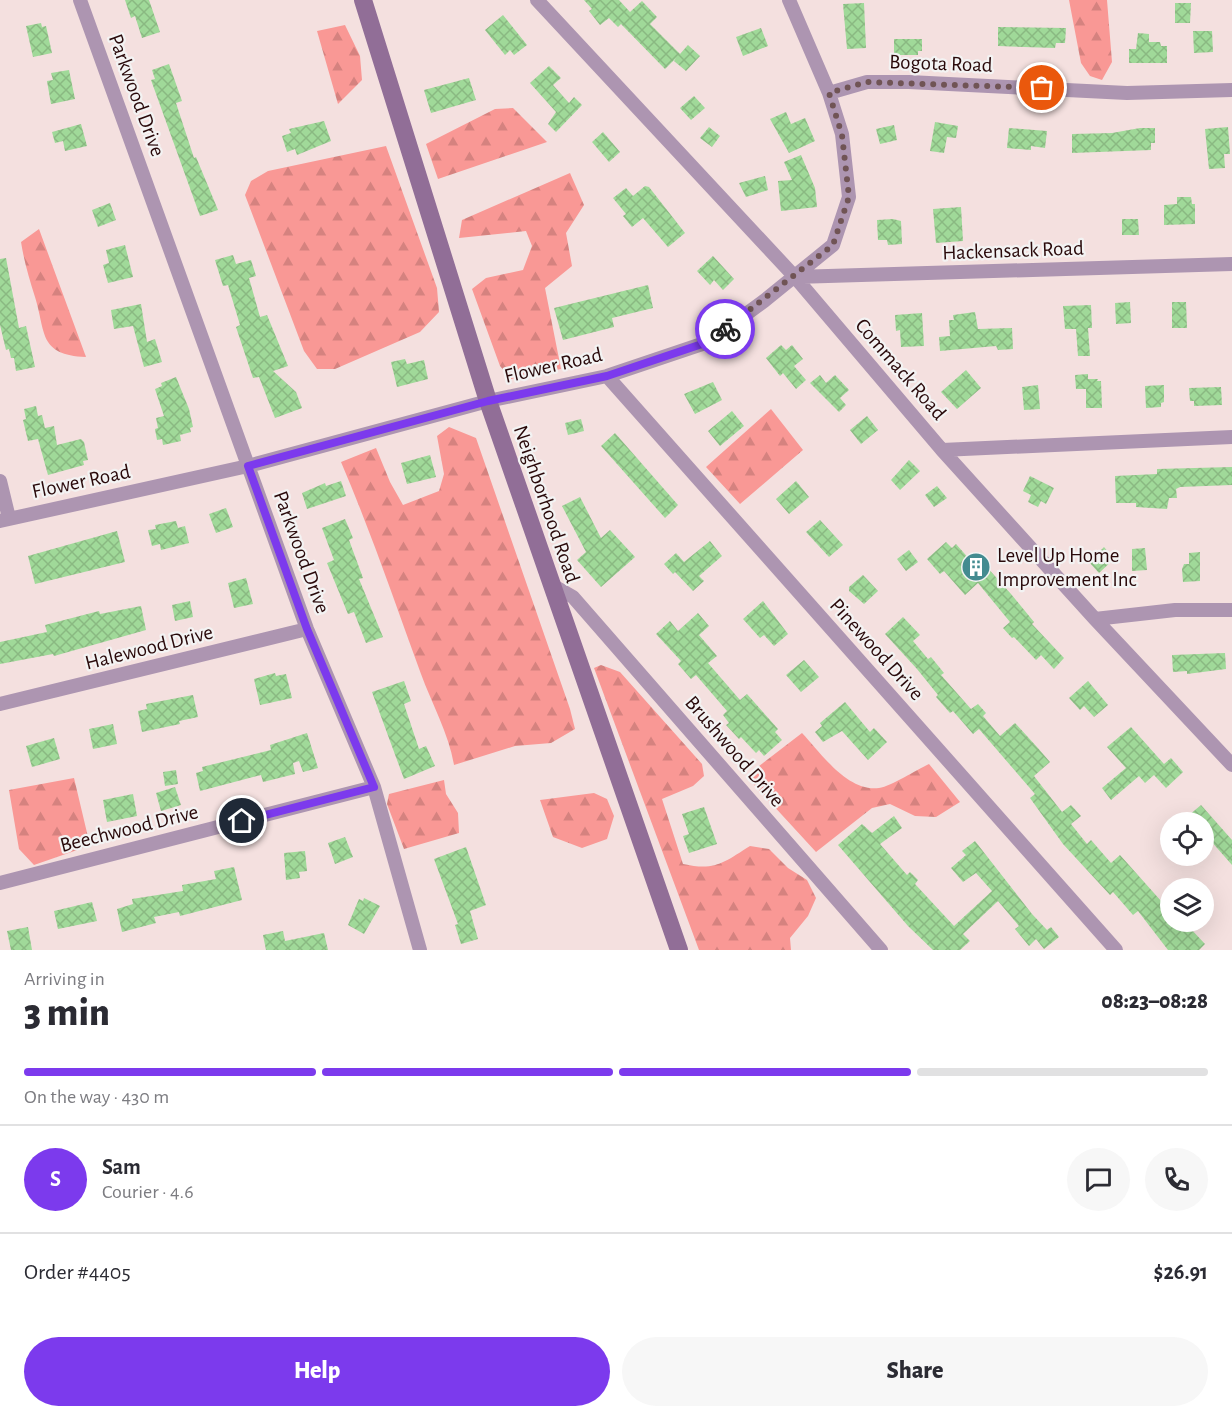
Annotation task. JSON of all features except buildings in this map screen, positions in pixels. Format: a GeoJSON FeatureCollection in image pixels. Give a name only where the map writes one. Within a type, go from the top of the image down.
{"type":"FeatureCollection","features":[{"type":"Feature","properties":{"kind":"main road","name":"Neighborhood Road"},"geometry":{"type":"LineString","coordinates":[[363,0],[488,401],[679,950]]}},
{"type":"Feature","properties":{"kind":"street","name":"Parkwood Drive"},"geometry":{"type":"LineString","coordinates":[[80,0],[307,629],[374,787],[420,950]]}},
{"type":"Feature","properties":{"kind":"street","name":"Commack Road"},"geometry":{"type":"LineString","coordinates":[[537,0],[795,277],[942,450],[1095,619],[1232,765]]}},
{"type":"Feature","properties":{"kind":"street","name":"Flower Road"},"geometry":{"type":"LineString","coordinates":[[5,519],[248,466],[488,401],[607,376],[708,342],[795,277],[833,245],[849,197],[842,135],[829,93],[789,0]]}},
{"type":"Feature","properties":{"kind":"street","name":"Bogota Road"},"geometry":{"type":"LineString","coordinates":[[829,93],[867,82],[1127,93],[1232,90]]}},
{"type":"Feature","properties":{"kind":"street","name":"Hackensack Road"},"geometry":{"type":"LineString","coordinates":[[795,277],[1232,264]]}},
{"type":"Feature","properties":{"kind":"street","name":"Pinewood Drive"},"geometry":{"type":"LineString","coordinates":[[607,376],[1116,950]]}},
{"type":"Feature","properties":{"kind":"street"},"geometry":{"type":"LineString","coordinates":[[942,450],[1232,437]]}},
{"type":"Feature","properties":{"kind":"street"},"geometry":{"type":"LineString","coordinates":[[0,481],[5,519]]}},
{"type":"Feature","properties":{"kind":"street","name":"Brushwood Drive"},"geometry":{"type":"LineString","coordinates":[[552,585],[573,597],[881,950]]}},
{"type":"Feature","properties":{"kind":"street"},"geometry":{"type":"LineString","coordinates":[[1095,619],[1175,610],[1232,610]]}},
{"type":"Feature","properties":{"kind":"street","name":"Halewood Drive"},"geometry":{"type":"LineString","coordinates":[[0,704],[307,629]]}},
{"type":"Feature","properties":{"kind":"street","name":"Beechwood Drive"},"geometry":{"type":"LineString","coordinates":[[0,883],[374,787]]}},
{"type":"Feature","properties":{"kind":"green space"},"geometry":{"type":"Polygon","coordinates":[[[1069,0],[1107,0],[1112,62],[1102,80],[1090,76],[1081,63],[1069,0]]]}},
{"type":"Feature","properties":{"kind":"green space"},"geometry":{"type":"Polygon","coordinates":[[[345,25],[360,56],[362,80],[338,104],[317,31],[345,25]]]}},
{"type":"Feature","properties":{"kind":"green space"},"geometry":{"type":"Polygon","coordinates":[[[513,108],[547,142],[438,179],[426,144],[495,109],[513,108]]]}},
{"type":"Feature","properties":{"kind":"green space"},"geometry":{"type":"Polygon","coordinates":[[[386,146],[437,288],[439,312],[420,332],[335,369],[317,369],[304,351],[245,195],[251,181],[268,171],[386,146]]]}},
{"type":"Feature","properties":{"kind":"green space"},"geometry":{"type":"Polygon","coordinates":[[[570,173],[584,205],[566,233],[572,266],[545,288],[561,369],[511,379],[500,366],[472,289],[486,278],[523,270],[532,246],[526,231],[459,238],[462,220],[570,173]]]}},
{"type":"Feature","properties":{"kind":"green space"},"geometry":{"type":"Polygon","coordinates":[[[39,229],[86,357],[59,352],[52,346],[43,331],[21,242],[39,229]]]}},
{"type":"Feature","properties":{"kind":"green space"},"geometry":{"type":"Polygon","coordinates":[[[771,409],[803,450],[740,504],[706,467],[771,409]]]}},
{"type":"Feature","properties":{"kind":"green space"},"geometry":{"type":"Polygon","coordinates":[[[449,427],[476,438],[575,729],[551,743],[515,746],[454,765],[444,730],[341,462],[376,448],[390,482],[403,505],[439,491],[444,474],[437,436],[449,427]]]}},
{"type":"Feature","properties":{"kind":"green space"},"geometry":{"type":"Polygon","coordinates":[[[601,665],[620,672],[702,764],[704,776],[693,786],[662,799],[683,864],[711,866],[733,857],[750,846],[769,849],[788,868],[807,880],[816,898],[808,916],[790,938],[791,950],[699,950],[594,668],[601,665]]]}},
{"type":"Feature","properties":{"kind":"green space"},"geometry":{"type":"Polygon","coordinates":[[[802,733],[836,770],[856,784],[867,788],[884,787],[929,764],[960,802],[936,817],[915,816],[890,804],[872,808],[816,852],[746,776],[802,733]]]}},
{"type":"Feature","properties":{"kind":"green space"},"geometry":{"type":"Polygon","coordinates":[[[74,778],[88,837],[83,848],[34,865],[19,849],[9,790],[74,778]]]}},
{"type":"Feature","properties":{"kind":"green space"},"geometry":{"type":"Polygon","coordinates":[[[444,780],[446,794],[458,813],[459,833],[404,849],[387,804],[389,794],[444,780]]]}},
{"type":"Feature","properties":{"kind":"green space"},"geometry":{"type":"Polygon","coordinates":[[[594,793],[607,799],[614,816],[607,839],[582,848],[553,837],[540,800],[594,793]]]}},
{"type":"Feature","properties":{"kind":"way so far"},"geometry":{"type":"LineString","coordinates":[[725,329],[795,277],[833,245],[849,197],[842,135],[829,93],[867,82],[951,83],[1042,88]]}},
{"type":"Feature","properties":{"kind":"place","name":"Level Up Home Improvement Inc"},"geometry":{"type":"Point","coordinates":[976,567]}},
{"type":"Feature","properties":{"kind":"route"},"geometry":{"type":"LineString","coordinates":[[242,821],[374,787],[307,629],[248,466],[488,401],[607,376],[708,342],[725,329]]}}]}
